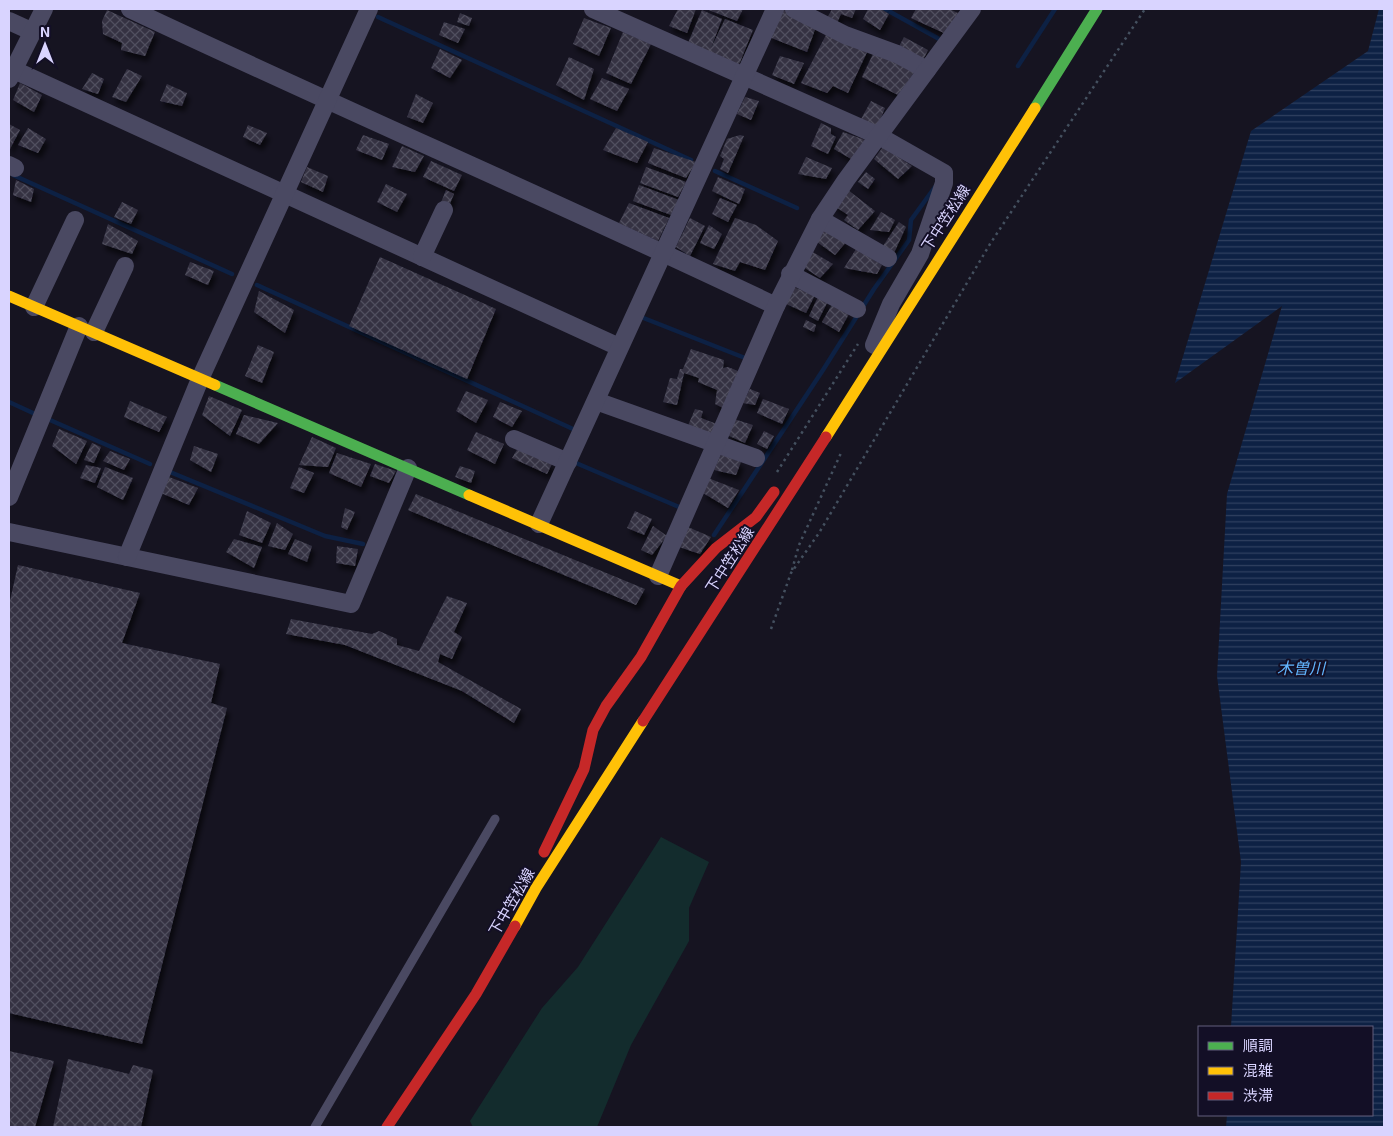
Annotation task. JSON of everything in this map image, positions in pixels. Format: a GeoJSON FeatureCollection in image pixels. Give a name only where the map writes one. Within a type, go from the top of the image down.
{"type":"FeatureCollection","features":[{"type":"Feature","properties":{"kind":"main road","name":"下中笠松線"},"geometry":{"type":"LineString","coordinates":[[387,1127],[476,994],[536,888],[821,445],[874,358],[1097,9]]}},
{"type":"Feature","properties":{"kind":"main road"},"geometry":{"type":"LineString","coordinates":[[9,296],[680,586]]}},
{"type":"Feature","properties":{"kind":"main road"},"geometry":{"type":"LineString","coordinates":[[536,888],[537,867],[584,769],[593,730],[606,706],[641,657],[680,586],[716,548],[756,517],[803,455],[821,445]]}},
{"type":"Feature","properties":{"kind":"street"},"geometry":{"type":"LineString","coordinates":[[44,9],[31,32],[12,75],[284,193],[619,346]]}},
{"type":"Feature","properties":{"kind":"street"},"geometry":{"type":"LineString","coordinates":[[130,9],[325,101],[664,252],[776,306]]}},
{"type":"Feature","properties":{"kind":"street"},"geometry":{"type":"LineString","coordinates":[[127,557],[200,379],[325,101],[369,9]]}},
{"type":"Feature","properties":{"kind":"street"},"geometry":{"type":"LineString","coordinates":[[593,9],[621,15],[744,77],[879,136],[944,173],[944,183],[920,254],[891,304],[873,348],[874,358]]}},
{"type":"Feature","properties":{"kind":"street"},"geometry":{"type":"LineString","coordinates":[[539,524],[775,9]]}},
{"type":"Feature","properties":{"kind":"street"},"geometry":{"type":"LineString","coordinates":[[794,9],[846,35],[897,54],[927,70]]}},
{"type":"Feature","properties":{"kind":"street"},"geometry":{"type":"LineString","coordinates":[[658,576],[790,274],[820,218],[972,9]]}},
{"type":"Feature","properties":{"kind":"street"},"geometry":{"type":"LineString","coordinates":[[9,21],[31,32]]}},
{"type":"Feature","properties":{"kind":"street"},"geometry":{"type":"LineString","coordinates":[[422,257],[444,210]]}},
{"type":"Feature","properties":{"kind":"street"},"geometry":{"type":"LineString","coordinates":[[820,218],[888,258]]}},
{"type":"Feature","properties":{"kind":"street"},"geometry":{"type":"LineString","coordinates":[[34,307],[75,220]]}},
{"type":"Feature","properties":{"kind":"street"},"geometry":{"type":"LineString","coordinates":[[9,497],[87,329],[125,266]]}},
{"type":"Feature","properties":{"kind":"street"},"geometry":{"type":"LineString","coordinates":[[790,274],[856,309]]}},
{"type":"Feature","properties":{"kind":"street"},"geometry":{"type":"LineString","coordinates":[[596,401],[756,458]]}},
{"type":"Feature","properties":{"kind":"street"},"geometry":{"type":"LineString","coordinates":[[514,439],[568,462]]}},
{"type":"Feature","properties":{"kind":"street"},"geometry":{"type":"LineString","coordinates":[[9,532],[351,604],[408,468]]}},
{"type":"Feature","properties":{"kind":"lane"},"geometry":{"type":"LineString","coordinates":[[315,1127],[495,819]]}},
{"type":"Feature","properties":{"kind":"path"},"geometry":{"type":"LineString","coordinates":[[791,572],[819,533],[990,244],[1145,9]]}},
{"type":"Feature","properties":{"kind":"path"},"geometry":{"type":"LineString","coordinates":[[771,629],[799,545],[844,446]]}},
{"type":"Feature","properties":{"kind":"green space"},"geometry":{"type":"Polygon","coordinates":[[[661,837],[709,862],[689,908],[689,941],[631,1045],[597,1127],[473,1127],[470,1121],[542,1008],[578,967],[661,837]]]}},
{"type":"Feature","properties":{"kind":"water","name":"木曽川"},"geometry":{"type":"Polygon","coordinates":[[[1379,9],[1384,9],[1384,1127],[1226,1127],[1227,1116],[1373,1116],[1373,1026],[1231,1026],[1241,862],[1217,676],[1227,494],[1282,306],[1175,383],[1251,131],[1368,51],[1379,9]]]}},
{"type":"Feature","properties":{"kind":"building"},"geometry":{"type":"Polygon","coordinates":[[[678,9],[696,9],[687,33],[669,26],[678,9]]]}},
{"type":"Feature","properties":{"kind":"building"},"geometry":{"type":"Polygon","coordinates":[[[706,9],[743,9],[737,21],[706,9]]]}},
{"type":"Feature","properties":{"kind":"building"},"geometry":{"type":"Polygon","coordinates":[[[782,9],[817,24],[807,52],[769,37],[782,9]]]}},
{"type":"Feature","properties":{"kind":"building"},"geometry":{"type":"Polygon","coordinates":[[[832,9],[856,9],[852,18],[841,14],[837,23],[827,18],[832,9]]]}},
{"type":"Feature","properties":{"kind":"building"},"geometry":{"type":"Polygon","coordinates":[[[868,9],[881,9],[889,14],[880,30],[863,19],[868,9]]]}},
{"type":"Feature","properties":{"kind":"building"},"geometry":{"type":"Polygon","coordinates":[[[916,9],[949,9],[958,13],[946,34],[911,18],[916,9]]]}},
{"type":"Feature","properties":{"kind":"building"},"geometry":{"type":"Polygon","coordinates":[[[107,10],[155,32],[145,56],[121,50],[122,43],[103,34],[102,21],[107,10]]]}},
{"type":"Feature","properties":{"kind":"building"},"geometry":{"type":"Polygon","coordinates":[[[702,10],[722,19],[711,48],[725,19],[753,30],[738,67],[688,43],[702,10]]]}},
{"type":"Feature","properties":{"kind":"building"},"geometry":{"type":"Polygon","coordinates":[[[460,13],[472,18],[469,26],[457,22],[460,13]]]}},
{"type":"Feature","properties":{"kind":"building"},"geometry":{"type":"Polygon","coordinates":[[[584,18],[611,28],[599,56],[573,44],[584,18]]]}},
{"type":"Feature","properties":{"kind":"building"},"geometry":{"type":"Polygon","coordinates":[[[444,22],[465,29],[458,43],[439,35],[444,22]]]}},
{"type":"Feature","properties":{"kind":"building"},"geometry":{"type":"Polygon","coordinates":[[[828,31],[869,48],[848,93],[833,86],[827,93],[801,83],[828,31]]]}},
{"type":"Feature","properties":{"kind":"building"},"geometry":{"type":"Polygon","coordinates":[[[623,32],[651,44],[631,84],[606,73],[623,32]]]}},
{"type":"Feature","properties":{"kind":"building"},"geometry":{"type":"Polygon","coordinates":[[[904,37],[928,50],[921,64],[896,52],[904,37]]]}},
{"type":"Feature","properties":{"kind":"building"},"geometry":{"type":"Polygon","coordinates":[[[440,49],[462,60],[450,78],[431,68],[440,49]]]}},
{"type":"Feature","properties":{"kind":"building"},"geometry":{"type":"Polygon","coordinates":[[[874,52],[916,70],[898,95],[862,77],[874,52]]]}},
{"type":"Feature","properties":{"kind":"building"},"geometry":{"type":"Polygon","coordinates":[[[780,56],[804,63],[794,84],[772,75],[780,56]]]}},
{"type":"Feature","properties":{"kind":"building"},"geometry":{"type":"Polygon","coordinates":[[[569,57],[594,69],[584,100],[556,85],[569,57]]]}},
{"type":"Feature","properties":{"kind":"building"},"geometry":{"type":"Polygon","coordinates":[[[127,69],[142,76],[126,102],[112,97],[127,69]]]}},
{"type":"Feature","properties":{"kind":"building"},"geometry":{"type":"Polygon","coordinates":[[[92,73],[104,79],[98,94],[82,89],[92,73]]]}},
{"type":"Feature","properties":{"kind":"building"},"geometry":{"type":"Polygon","coordinates":[[[602,78],[629,89],[617,111],[590,99],[602,78]]]}},
{"type":"Feature","properties":{"kind":"building"},"geometry":{"type":"Polygon","coordinates":[[[20,83],[42,95],[34,112],[13,100],[20,83]]]}},
{"type":"Feature","properties":{"kind":"building"},"geometry":{"type":"Polygon","coordinates":[[[167,84],[187,93],[182,106],[160,101],[167,84]]]}},
{"type":"Feature","properties":{"kind":"building"},"geometry":{"type":"Polygon","coordinates":[[[416,94],[433,103],[423,123],[407,117],[416,94]]]}},
{"type":"Feature","properties":{"kind":"building"},"geometry":{"type":"Polygon","coordinates":[[[745,97],[759,101],[751,120],[737,114],[745,97]]]}},
{"type":"Feature","properties":{"kind":"building"},"geometry":{"type":"Polygon","coordinates":[[[871,101],[885,108],[877,128],[861,119],[871,101]]]}},
{"type":"Feature","properties":{"kind":"building"},"geometry":{"type":"Polygon","coordinates":[[[821,123],[831,128],[831,134],[836,137],[828,154],[811,146],[821,123]]]}},
{"type":"Feature","properties":{"kind":"building"},"geometry":{"type":"Polygon","coordinates":[[[9,124],[20,130],[10,149],[9,148],[9,124]]]}},
{"type":"Feature","properties":{"kind":"building"},"geometry":{"type":"Polygon","coordinates":[[[248,125],[267,133],[260,145],[243,137],[248,125]]]}},
{"type":"Feature","properties":{"kind":"building"},"geometry":{"type":"Polygon","coordinates":[[[28,128],[46,139],[38,153],[18,145],[28,128]]]}},
{"type":"Feature","properties":{"kind":"building"},"geometry":{"type":"Polygon","coordinates":[[[616,128],[648,142],[637,163],[603,150],[616,128]]]}},
{"type":"Feature","properties":{"kind":"building"},"geometry":{"type":"Polygon","coordinates":[[[843,132],[865,140],[853,160],[834,149],[843,132]]]}},
{"type":"Feature","properties":{"kind":"building"},"geometry":{"type":"Polygon","coordinates":[[[363,135],[389,144],[382,160],[356,150],[363,135]]]}},
{"type":"Feature","properties":{"kind":"building"},"geometry":{"type":"Polygon","coordinates":[[[740,135],[744,136],[728,173],[720,169],[724,159],[720,156],[727,139],[740,135]]]}},
{"type":"Feature","properties":{"kind":"building"},"geometry":{"type":"Polygon","coordinates":[[[402,146],[424,156],[415,172],[392,167],[402,146]]]}},
{"type":"Feature","properties":{"kind":"building"},"geometry":{"type":"Polygon","coordinates":[[[883,147],[912,166],[898,179],[874,159],[883,147]]]}},
{"type":"Feature","properties":{"kind":"building"},"geometry":{"type":"Polygon","coordinates":[[[654,148],[696,162],[686,178],[648,163],[654,148]]]}},
{"type":"Feature","properties":{"kind":"building"},"geometry":{"type":"Polygon","coordinates":[[[806,157],[832,168],[826,179],[798,174],[806,157]]]}},
{"type":"Feature","properties":{"kind":"building"},"geometry":{"type":"Polygon","coordinates":[[[431,161],[462,175],[454,191],[423,177],[431,161]]]}},
{"type":"Feature","properties":{"kind":"building"},"geometry":{"type":"Polygon","coordinates":[[[307,167],[328,176],[323,192],[301,182],[307,167]]]}},
{"type":"Feature","properties":{"kind":"building"},"geometry":{"type":"Polygon","coordinates":[[[646,167],[686,182],[678,197],[640,183],[646,167]]]}},
{"type":"Feature","properties":{"kind":"building"},"geometry":{"type":"Polygon","coordinates":[[[866,172],[875,179],[868,189],[858,182],[866,172]]]}},
{"type":"Feature","properties":{"kind":"building"},"geometry":{"type":"Polygon","coordinates":[[[718,177],[745,189],[739,204],[712,191],[718,177]]]}},
{"type":"Feature","properties":{"kind":"building"},"geometry":{"type":"Polygon","coordinates":[[[16,180],[34,189],[31,202],[13,195],[16,180]]]}},
{"type":"Feature","properties":{"kind":"building"},"geometry":{"type":"Polygon","coordinates":[[[386,184],[407,194],[397,212],[377,202],[386,184]]]}},
{"type":"Feature","properties":{"kind":"building"},"geometry":{"type":"Polygon","coordinates":[[[639,185],[679,200],[671,215],[633,201],[639,185]]]}},
{"type":"Feature","properties":{"kind":"building"},"geometry":{"type":"Polygon","coordinates":[[[446,190],[454,194],[449,206],[440,205],[446,190]]]}},
{"type":"Feature","properties":{"kind":"building"},"geometry":{"type":"Polygon","coordinates":[[[848,190],[875,211],[858,230],[844,220],[848,215],[833,205],[848,190]]]}},
{"type":"Feature","properties":{"kind":"building"},"geometry":{"type":"Polygon","coordinates":[[[720,198],[737,205],[728,222],[712,214],[720,198]]]}},
{"type":"Feature","properties":{"kind":"building"},"geometry":{"type":"Polygon","coordinates":[[[122,202],[138,210],[131,224],[114,217],[122,202]]]}},
{"type":"Feature","properties":{"kind":"building"},"geometry":{"type":"Polygon","coordinates":[[[629,203],[669,218],[658,241],[619,223],[629,203]]]}},
{"type":"Feature","properties":{"kind":"building"},"geometry":{"type":"Polygon","coordinates":[[[881,212],[895,220],[889,232],[870,230],[881,212]]]}},
{"type":"Feature","properties":{"kind":"building"},"geometry":{"type":"Polygon","coordinates":[[[690,218],[705,226],[690,256],[676,247],[690,218]]]}},
{"type":"Feature","properties":{"kind":"building"},"geometry":{"type":"Polygon","coordinates":[[[735,218],[756,225],[778,241],[765,270],[740,262],[735,271],[713,264],[735,218]]]}},
{"type":"Feature","properties":{"kind":"building"},"geometry":{"type":"Polygon","coordinates":[[[899,222],[906,227],[894,253],[883,246],[899,222]]]}},
{"type":"Feature","properties":{"kind":"building"},"geometry":{"type":"Polygon","coordinates":[[[108,224],[138,241],[132,254],[102,244],[108,224]]]}},
{"type":"Feature","properties":{"kind":"building"},"geometry":{"type":"Polygon","coordinates":[[[709,225],[722,234],[714,249],[700,243],[709,225]]]}},
{"type":"Feature","properties":{"kind":"building"},"geometry":{"type":"Polygon","coordinates":[[[825,228],[847,241],[835,255],[817,242],[825,228]]]}},
{"type":"Feature","properties":{"kind":"building"},"geometry":{"type":"Polygon","coordinates":[[[856,249],[882,265],[877,274],[844,268],[856,249]]]}},
{"type":"Feature","properties":{"kind":"building"},"geometry":{"type":"Polygon","coordinates":[[[811,251],[833,264],[820,278],[802,266],[811,251]]]}},
{"type":"Feature","properties":{"kind":"building"},"geometry":{"type":"Polygon","coordinates":[[[380,257],[496,309],[467,379],[349,326],[380,257]]]}},
{"type":"Feature","properties":{"kind":"building"},"geometry":{"type":"Polygon","coordinates":[[[190,262],[214,271],[208,285],[185,275],[190,262]]]}},
{"type":"Feature","properties":{"kind":"building"},"geometry":{"type":"Polygon","coordinates":[[[793,287],[815,295],[806,313],[786,304],[793,287]]]}},
{"type":"Feature","properties":{"kind":"building"},"geometry":{"type":"Polygon","coordinates":[[[259,291],[294,310],[285,333],[254,312],[259,291]]]}},
{"type":"Feature","properties":{"kind":"building"},"geometry":{"type":"Polygon","coordinates":[[[819,295],[827,303],[818,321],[809,316],[819,295]]]}},
{"type":"Feature","properties":{"kind":"building"},"geometry":{"type":"Polygon","coordinates":[[[833,303],[849,314],[839,332],[822,322],[833,303]]]}},
{"type":"Feature","properties":{"kind":"building"},"geometry":{"type":"Polygon","coordinates":[[[806,320],[816,325],[814,332],[803,327],[806,320]]]}},
{"type":"Feature","properties":{"kind":"building"},"geometry":{"type":"Polygon","coordinates":[[[258,345],[274,352],[262,383],[245,376],[258,345]]]}},
{"type":"Feature","properties":{"kind":"building"},"geometry":{"type":"Polygon","coordinates":[[[691,349],[724,360],[723,368],[728,367],[738,371],[723,408],[715,404],[717,390],[698,382],[699,378],[684,373],[677,405],[663,402],[670,378],[677,379],[680,369],[683,369],[691,349]]]}},
{"type":"Feature","properties":{"kind":"building"},"geometry":{"type":"Polygon","coordinates":[[[750,389],[760,393],[755,405],[743,403],[750,389]]]}},
{"type":"Feature","properties":{"kind":"building"},"geometry":{"type":"Polygon","coordinates":[[[466,391],[488,400],[476,423],[456,411],[466,391]]]}},
{"type":"Feature","properties":{"kind":"building"},"geometry":{"type":"Polygon","coordinates":[[[209,396],[242,410],[230,436],[202,415],[209,396]]]}},
{"type":"Feature","properties":{"kind":"building"},"geometry":{"type":"Polygon","coordinates":[[[763,399],[789,409],[782,424],[757,413],[763,399]]]}},
{"type":"Feature","properties":{"kind":"building"},"geometry":{"type":"Polygon","coordinates":[[[130,401],[167,417],[159,432],[124,417],[130,401]]]}},
{"type":"Feature","properties":{"kind":"building"},"geometry":{"type":"Polygon","coordinates":[[[500,402],[522,411],[512,427],[493,417],[500,402]]]}},
{"type":"Feature","properties":{"kind":"building"},"geometry":{"type":"Polygon","coordinates":[[[695,409],[703,411],[701,418],[717,424],[712,437],[687,428],[695,409]]]}},
{"type":"Feature","properties":{"kind":"building"},"geometry":{"type":"Polygon","coordinates":[[[244,415],[278,423],[259,444],[236,434],[244,415]]]}},
{"type":"Feature","properties":{"kind":"building"},"geometry":{"type":"Polygon","coordinates":[[[734,419],[753,425],[745,443],[727,435],[734,419]]]}},
{"type":"Feature","properties":{"kind":"building"},"geometry":{"type":"Polygon","coordinates":[[[59,429],[87,441],[76,464],[52,446],[59,429]]]}},
{"type":"Feature","properties":{"kind":"building"},"geometry":{"type":"Polygon","coordinates":[[[764,431],[774,436],[767,449],[757,444],[764,431]]]}},
{"type":"Feature","properties":{"kind":"building"},"geometry":{"type":"Polygon","coordinates":[[[476,432],[504,444],[495,464],[467,450],[476,432]]]}},
{"type":"Feature","properties":{"kind":"building"},"geometry":{"type":"Polygon","coordinates":[[[312,437],[336,448],[328,467],[299,465],[312,437]]]}},
{"type":"Feature","properties":{"kind":"building"},"geometry":{"type":"Polygon","coordinates":[[[92,443],[101,447],[94,463],[84,460],[92,443]]]}},
{"type":"Feature","properties":{"kind":"building"},"geometry":{"type":"Polygon","coordinates":[[[194,446],[218,454],[211,472],[190,460],[194,446]]]}},
{"type":"Feature","properties":{"kind":"building"},"geometry":{"type":"Polygon","coordinates":[[[518,448],[552,464],[547,474],[512,458],[518,448]]]}},
{"type":"Feature","properties":{"kind":"building"},"geometry":{"type":"Polygon","coordinates":[[[110,451],[130,459],[124,470],[103,461],[110,451]]]}},
{"type":"Feature","properties":{"kind":"building"},"geometry":{"type":"Polygon","coordinates":[[[337,453],[371,464],[361,487],[329,473],[337,453]]]}},
{"type":"Feature","properties":{"kind":"building"},"geometry":{"type":"Polygon","coordinates":[[[721,454],[741,462],[736,475],[714,470],[721,454]]]}},
{"type":"Feature","properties":{"kind":"building"},"geometry":{"type":"Polygon","coordinates":[[[375,464],[396,471],[389,483],[370,476],[375,464]]]}},
{"type":"Feature","properties":{"kind":"building"},"geometry":{"type":"Polygon","coordinates":[[[86,465],[101,468],[95,483],[80,478],[86,465]]]}},
{"type":"Feature","properties":{"kind":"building"},"geometry":{"type":"Polygon","coordinates":[[[460,466],[475,471],[471,483],[455,477],[460,466]]]}},
{"type":"Feature","properties":{"kind":"building"},"geometry":{"type":"Polygon","coordinates":[[[105,467],[133,478],[123,500],[97,487],[105,467]]]}},
{"type":"Feature","properties":{"kind":"building"},"geometry":{"type":"Polygon","coordinates":[[[299,467],[314,473],[304,493],[290,488],[299,467]]]}},
{"type":"Feature","properties":{"kind":"building"},"geometry":{"type":"Polygon","coordinates":[[[169,477],[198,488],[189,505],[161,493],[169,477]]]}},
{"type":"Feature","properties":{"kind":"building"},"geometry":{"type":"Polygon","coordinates":[[[708,478],[739,490],[728,508],[703,493],[708,478]]]}},
{"type":"Feature","properties":{"kind":"building"},"geometry":{"type":"Polygon","coordinates":[[[416,494],[645,589],[636,605],[408,510],[416,494]]]}},
{"type":"Feature","properties":{"kind":"building"},"geometry":{"type":"Polygon","coordinates":[[[345,508],[355,512],[347,530],[341,527],[345,508]]]}},
{"type":"Feature","properties":{"kind":"building"},"geometry":{"type":"Polygon","coordinates":[[[247,511],[271,523],[262,543],[239,535],[247,511]]]}},
{"type":"Feature","properties":{"kind":"building"},"geometry":{"type":"Polygon","coordinates":[[[635,511],[652,519],[644,535],[627,528],[635,511]]]}},
{"type":"Feature","properties":{"kind":"building"},"geometry":{"type":"Polygon","coordinates":[[[277,523],[293,534],[285,550],[268,546],[277,523]]]}},
{"type":"Feature","properties":{"kind":"building"},"geometry":{"type":"Polygon","coordinates":[[[653,526],[667,536],[652,555],[641,550],[653,526]]]}},
{"type":"Feature","properties":{"kind":"building"},"geometry":{"type":"Polygon","coordinates":[[[688,527],[711,537],[700,554],[679,547],[688,527]]]}},
{"type":"Feature","properties":{"kind":"building"},"geometry":{"type":"Polygon","coordinates":[[[234,539],[262,547],[254,568],[226,552],[234,539]]]}},
{"type":"Feature","properties":{"kind":"building"},"geometry":{"type":"Polygon","coordinates":[[[295,539],[312,546],[307,562],[288,554],[295,539]]]}},
{"type":"Feature","properties":{"kind":"building"},"geometry":{"type":"Polygon","coordinates":[[[337,546],[358,549],[355,566],[336,563],[337,546]]]}},
{"type":"Feature","properties":{"kind":"building"},"geometry":{"type":"Polygon","coordinates":[[[18,565],[140,593],[122,643],[220,664],[211,703],[227,708],[142,1044],[9,1013],[9,605],[18,565]]]}},
{"type":"Feature","properties":{"kind":"building"},"geometry":{"type":"Polygon","coordinates":[[[447,596],[467,603],[454,632],[462,637],[452,659],[440,654],[438,662],[521,709],[514,723],[462,691],[345,645],[286,634],[291,619],[372,634],[379,631],[397,639],[397,645],[419,651],[447,596]]]}},
{"type":"Feature","properties":{"kind":"building"},"geometry":{"type":"Polygon","coordinates":[[[9,1051],[54,1061],[35,1127],[9,1127],[9,1051]]]}},
{"type":"Feature","properties":{"kind":"building"},"geometry":{"type":"Polygon","coordinates":[[[68,1059],[129,1074],[133,1065],[153,1070],[141,1127],[53,1127],[68,1059]]]}},
{"type":"Feature","properties":{"kind":"waterway"},"geometry":{"type":"LineString","coordinates":[[885,9],[941,40]]}},
{"type":"Feature","properties":{"kind":"waterway"},"geometry":{"type":"LineString","coordinates":[[1018,66],[1055,9]]}},
{"type":"Feature","properties":{"kind":"waterway"},"geometry":{"type":"LineString","coordinates":[[378,17],[691,160]]}},
{"type":"Feature","properties":{"kind":"waterway"},"geometry":{"type":"LineString","coordinates":[[715,171],[797,208]]}},
{"type":"Feature","properties":{"kind":"waterway"},"geometry":{"type":"LineString","coordinates":[[13,175],[232,274]]}},
{"type":"Feature","properties":{"kind":"waterway"},"geometry":{"type":"LineString","coordinates":[[714,535],[874,289],[909,240],[911,220],[935,187]]}},
{"type":"Feature","properties":{"kind":"waterway"},"geometry":{"type":"LineString","coordinates":[[257,285],[573,429]]}},
{"type":"Feature","properties":{"kind":"waterway"},"geometry":{"type":"LineString","coordinates":[[640,319],[641,317],[745,358]]}},
{"type":"Feature","properties":{"kind":"waterway"},"geometry":{"type":"LineString","coordinates":[[9,402],[33,413]]}},
{"type":"Feature","properties":{"kind":"waterway"},"geometry":{"type":"LineString","coordinates":[[50,420],[150,464]]}},
{"type":"Feature","properties":{"kind":"waterway"},"geometry":{"type":"LineString","coordinates":[[576,463],[679,507]]}},
{"type":"Feature","properties":{"kind":"waterway"},"geometry":{"type":"LineString","coordinates":[[170,472],[325,536],[363,544]]}},
{"type":"Feature","properties":{"kind":"traffic: fast"},"geometry":{"type":"LineString","coordinates":[[1035,108],[1097,9]]}},
{"type":"Feature","properties":{"kind":"traffic: fast"},"geometry":{"type":"LineString","coordinates":[[215,385],[469,495]]}},
{"type":"Feature","properties":{"kind":"traffic: slow"},"geometry":{"type":"LineString","coordinates":[[826,437],[1035,108]]}},
{"type":"Feature","properties":{"kind":"traffic: slow"},"geometry":{"type":"LineString","coordinates":[[9,296],[215,385]]}},
{"type":"Feature","properties":{"kind":"traffic: slow"},"geometry":{"type":"LineString","coordinates":[[469,495],[681,586]]}},
{"type":"Feature","properties":{"kind":"traffic: slow"},"geometry":{"type":"LineString","coordinates":[[515,926],[536,888],[643,721]]}},
{"type":"Feature","properties":{"kind":"traffic: jam"},"geometry":{"type":"LineString","coordinates":[[643,721],[826,437]]}},
{"type":"Feature","properties":{"kind":"traffic: jam"},"geometry":{"type":"LineString","coordinates":[[544,852],[584,769],[593,730],[606,706],[641,657],[681,586],[716,548],[756,517],[774,492]]}},
{"type":"Feature","properties":{"kind":"traffic: jam"},"geometry":{"type":"LineString","coordinates":[[387,1127],[476,994],[515,926]]}}]}
